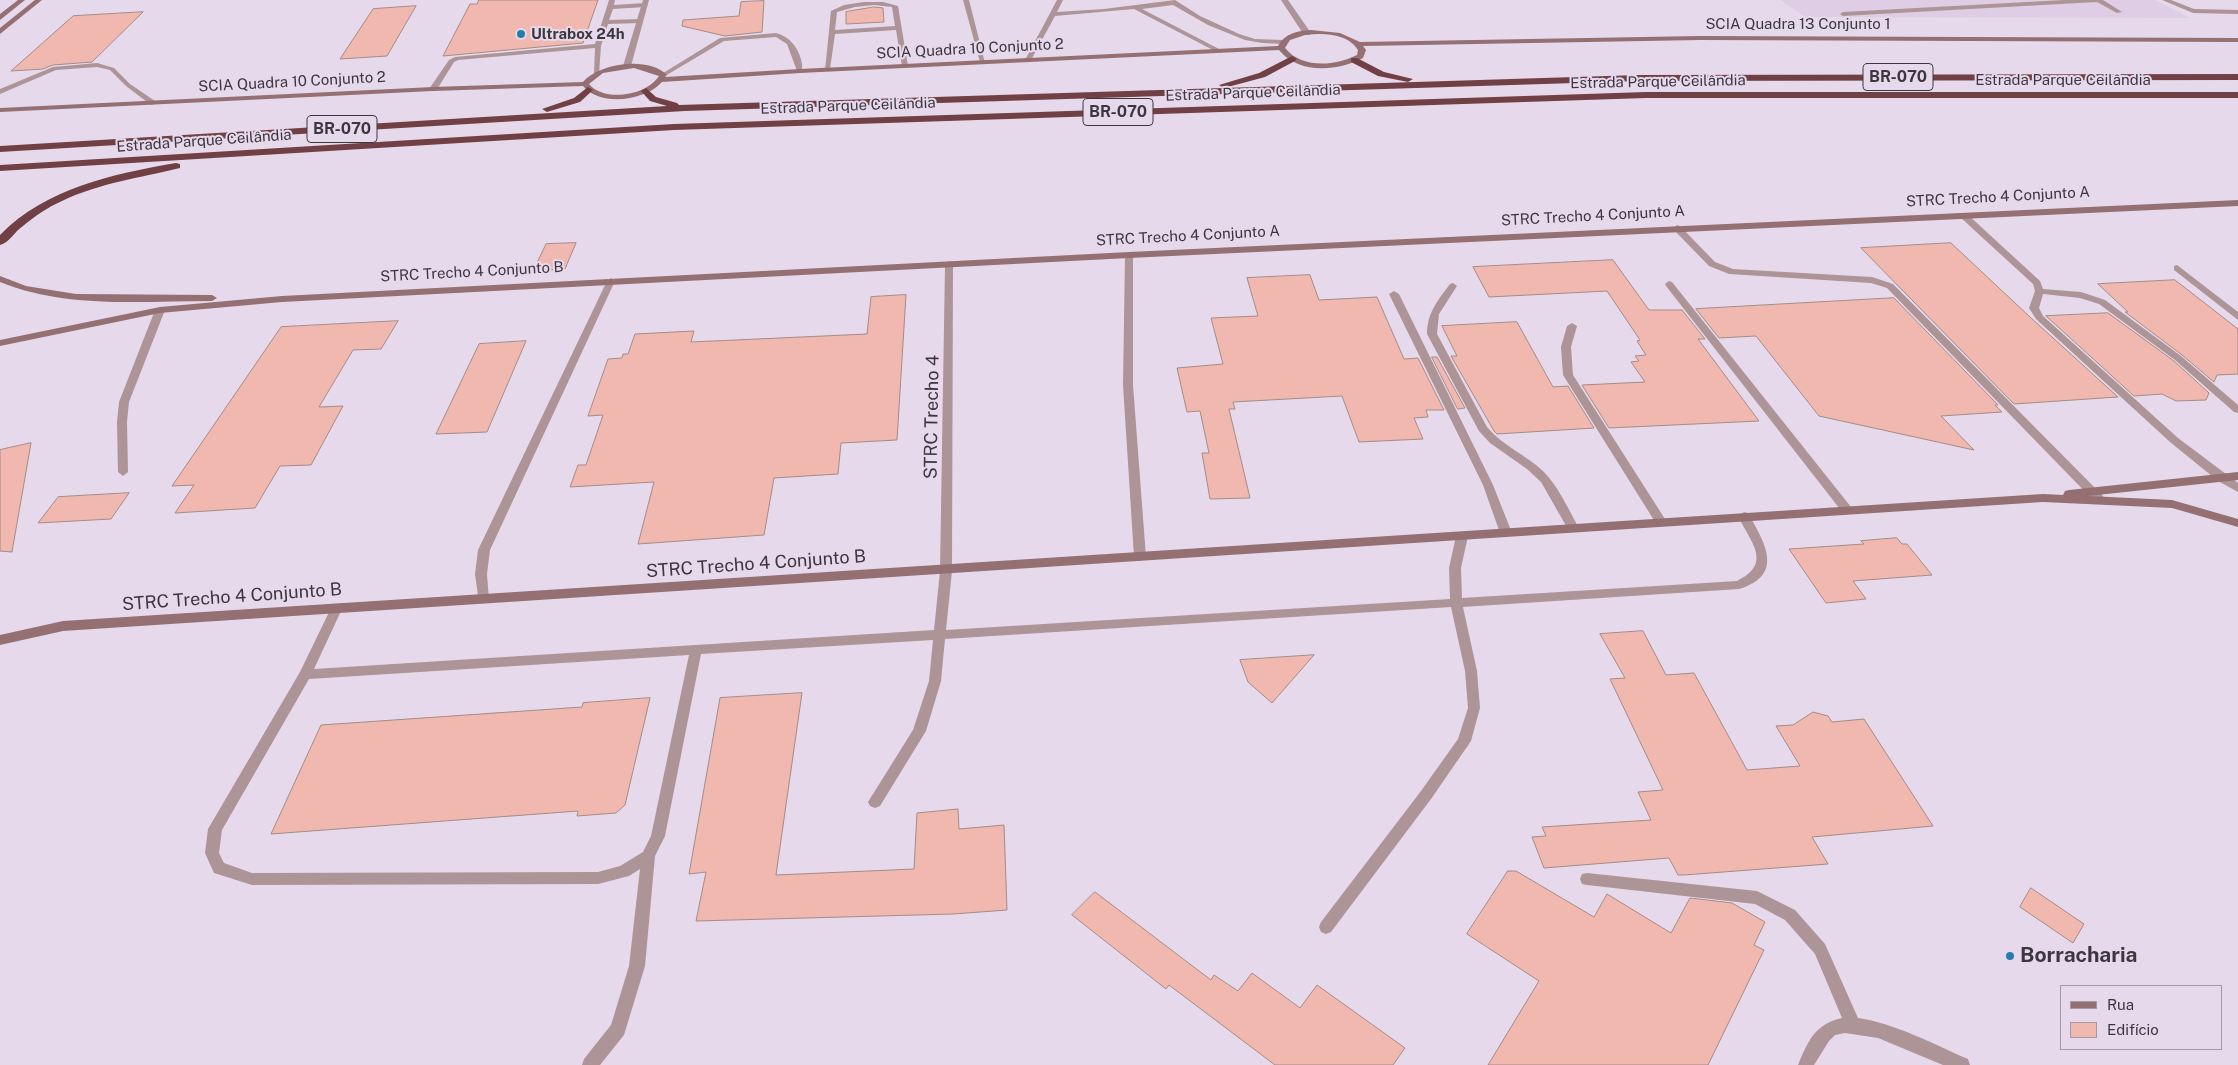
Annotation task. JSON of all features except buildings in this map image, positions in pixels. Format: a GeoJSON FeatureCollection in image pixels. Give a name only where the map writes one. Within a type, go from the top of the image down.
{"type":"FeatureCollection","features":[{"type":"Feature","properties":{"kind":"highway"},"geometry":{"type":"LineString","coordinates":[[1192,92],[1262,75],[1292,59]]}},
{"type":"Feature","properties":{"kind":"highway"},"geometry":{"type":"LineString","coordinates":[[1354,60],[1381,74],[1457,84]]}},
{"type":"Feature","properties":{"kind":"highway","name":"Estrada Parque Ceilândia"},"geometry":{"type":"LineString","coordinates":[[0,149],[685,108],[1649,78],[2238,77]]}},
{"type":"Feature","properties":{"kind":"highway"},"geometry":{"type":"LineString","coordinates":[[456,122],[566,105],[577,100],[586,87]]}},
{"type":"Feature","properties":{"kind":"highway"},"geometry":{"type":"LineString","coordinates":[[646,91],[653,98],[685,108]]}},
{"type":"Feature","properties":{"kind":"highway","name":"Estrada Parque Ceilândia"},"geometry":{"type":"LineString","coordinates":[[0,168],[674,127],[1636,96],[2238,95]]}},
{"type":"Feature","properties":{"kind":"highway"},"geometry":{"type":"LineString","coordinates":[[0,242],[8,232],[34,213],[77,191],[126,176],[244,153]]}},
{"type":"Feature","properties":{"kind":"street"},"geometry":{"type":"LineString","coordinates":[[0,18],[22,0]]}},
{"type":"Feature","properties":{"kind":"street"},"geometry":{"type":"LineString","coordinates":[[0,32],[39,0]]}},
{"type":"Feature","properties":{"kind":"street"},"geometry":{"type":"LineString","coordinates":[[1284,0],[1307,33]]}},
{"type":"Feature","properties":{"kind":"street"},"geometry":{"type":"LineString","coordinates":[[627,66],[646,3]]}},
{"type":"Feature","properties":{"kind":"street","name":"SCIA Quadra 10 Conjunto 2"},"geometry":{"type":"LineString","coordinates":[[662,77],[1217,50],[1282,45],[1289,37],[1307,33],[1334,33],[1350,38],[1359,44]]}},
{"type":"Feature","properties":{"kind":"street","name":"SCIA Quadra 13 Conjunto 1"},"geometry":{"type":"LineString","coordinates":[[1359,44],[1700,38],[2238,40]]}},
{"type":"Feature","properties":{"kind":"street"},"geometry":{"type":"LineString","coordinates":[[1282,45],[1284,54],[1292,59],[1324,65],[1354,60],[1360,56],[1362,50],[1359,44]]}},
{"type":"Feature","properties":{"kind":"street"},"geometry":{"type":"LineString","coordinates":[[586,87],[597,73],[627,66],[651,69],[662,77],[656,86],[646,91]]}},
{"type":"Feature","properties":{"kind":"street","name":"SCIA Quadra 10 Conjunto 2"},"geometry":{"type":"LineString","coordinates":[[0,110],[433,89],[586,87],[593,94],[609,96],[646,91]]}},
{"type":"Feature","properties":{"kind":"street","name":"STRC Trecho 4 Conjunto A"},"geometry":{"type":"LineString","coordinates":[[950,264],[1676,228],[2238,203]]}},
{"type":"Feature","properties":{"kind":"street","name":"STRC Trecho 4 Conjunto B"},"geometry":{"type":"LineString","coordinates":[[0,343],[160,310],[282,299],[950,264]]}},
{"type":"Feature","properties":{"kind":"street"},"geometry":{"type":"LineString","coordinates":[[0,279],[13,286],[39,293],[70,296],[282,299]]}},
{"type":"Feature","properties":{"kind":"street"},"geometry":{"type":"LineString","coordinates":[[2043,498],[2090,490],[2238,476]]}},
{"type":"Feature","properties":{"kind":"street"},"geometry":{"type":"LineString","coordinates":[[946,571],[1744,516],[2043,498],[2172,504],[2238,523]]}},
{"type":"Feature","properties":{"kind":"street","name":"STRC Trecho 4 Conjunto B"},"geometry":{"type":"LineString","coordinates":[[0,640],[64,626],[946,571]]}},
{"type":"Feature","properties":{"kind":"lane"},"geometry":{"type":"LineString","coordinates":[[966,0],[983,62]]}},
{"type":"Feature","properties":{"kind":"lane"},"geometry":{"type":"LineString","coordinates":[[1028,60],[1060,0]]}},
{"type":"Feature","properties":{"kind":"lane"},"geometry":{"type":"LineString","coordinates":[[1843,14],[2098,0],[2120,12]]}},
{"type":"Feature","properties":{"kind":"lane"},"geometry":{"type":"LineString","coordinates":[[2165,0],[2193,11],[2238,12]]}},
{"type":"Feature","properties":{"kind":"lane"},"geometry":{"type":"LineString","coordinates":[[1052,14],[1136,8],[1172,1],[1190,13],[1243,36],[1256,41],[1282,45]]}},
{"type":"Feature","properties":{"kind":"lane"},"geometry":{"type":"LineString","coordinates":[[597,73],[598,46],[611,3],[646,3]]}},
{"type":"Feature","properties":{"kind":"lane"},"geometry":{"type":"LineString","coordinates":[[827,69],[834,11],[881,4],[895,6],[904,66]]}},
{"type":"Feature","properties":{"kind":"lane"},"geometry":{"type":"LineString","coordinates":[[1136,8],[1217,50]]}},
{"type":"Feature","properties":{"kind":"lane"},"geometry":{"type":"LineString","coordinates":[[606,22],[640,21]]}},
{"type":"Feature","properties":{"kind":"lane"},"geometry":{"type":"LineString","coordinates":[[831,32],[899,28]]}},
{"type":"Feature","properties":{"kind":"lane"},"geometry":{"type":"LineString","coordinates":[[662,77],[722,39],[776,35],[783,36],[789,41],[800,71]]}},
{"type":"Feature","properties":{"kind":"lane"},"geometry":{"type":"LineString","coordinates":[[433,89],[451,61],[464,56],[598,46]]}},
{"type":"Feature","properties":{"kind":"lane"},"geometry":{"type":"LineString","coordinates":[[0,92],[55,68],[106,66],[128,85],[154,103]]}},
{"type":"Feature","properties":{"kind":"lane"},"geometry":{"type":"LineString","coordinates":[[1963,215],[2037,283],[2039,291],[2034,308],[2039,317],[2174,440],[2222,478],[2238,488]]}},
{"type":"Feature","properties":{"kind":"lane"},"geometry":{"type":"LineString","coordinates":[[1676,228],[1712,264],[1732,272],[1872,280],[1890,286],[2100,500]]}},
{"type":"Feature","properties":{"kind":"lane"},"geometry":{"type":"LineString","coordinates":[[1128,255],[1128,385],[1140,557]]}},
{"type":"Feature","properties":{"kind":"lane","name":"STRC Trecho 4"},"geometry":{"type":"LineString","coordinates":[[874,802],[919,731],[935,681],[946,571],[950,264]]}},
{"type":"Feature","properties":{"kind":"lane"},"geometry":{"type":"LineString","coordinates":[[2177,268],[2238,317]]}},
{"type":"Feature","properties":{"kind":"lane"},"geometry":{"type":"LineString","coordinates":[[483,600],[481,574],[484,550],[611,281]]}},
{"type":"Feature","properties":{"kind":"lane"},"geometry":{"type":"LineString","coordinates":[[1669,284],[1846,510]]}},
{"type":"Feature","properties":{"kind":"lane"},"geometry":{"type":"LineString","coordinates":[[1453,286],[1435,310],[1431,323],[1432,334],[1482,429],[1493,442],[1533,468],[1542,478],[1573,528]]}},
{"type":"Feature","properties":{"kind":"lane"},"geometry":{"type":"LineString","coordinates":[[2039,291],[2081,296],[2102,302],[2178,358],[2238,410]]}},
{"type":"Feature","properties":{"kind":"lane"},"geometry":{"type":"LineString","coordinates":[[1394,294],[1488,485],[1506,532]]}},
{"type":"Feature","properties":{"kind":"lane"},"geometry":{"type":"LineString","coordinates":[[123,472],[122,422],[124,402],[160,310]]}},
{"type":"Feature","properties":{"kind":"lane"},"geometry":{"type":"LineString","coordinates":[[1572,326],[1566,347],[1568,375],[1661,522]]}},
{"type":"Feature","properties":{"kind":"lane"},"geometry":{"type":"LineString","coordinates":[[305,674],[1739,586],[1755,578],[1763,569],[1764,558],[1744,516]]}},
{"type":"Feature","properties":{"kind":"lane"},"geometry":{"type":"LineString","coordinates":[[1326,927],[1426,795],[1464,741],[1474,708],[1471,671],[1456,603],[1455,568],[1462,536]]}},
{"type":"Feature","properties":{"kind":"lane"},"geometry":{"type":"LineString","coordinates":[[336,609],[305,674],[215,829],[212,853],[219,868],[252,879],[598,878],[624,871],[648,856]]}},
{"type":"Feature","properties":{"kind":"lane"},"geometry":{"type":"LineString","coordinates":[[590,1065],[618,1029],[637,966],[648,856],[658,836],[696,649]]}},
{"type":"Feature","properties":{"kind":"lane"},"geometry":{"type":"LineString","coordinates":[[1587,879],[1757,898],[1790,916],[1820,949],[1853,1024]]}},
{"type":"Feature","properties":{"kind":"lane"},"geometry":{"type":"LineString","coordinates":[[1806,1065],[1818,1041],[1832,1028],[1853,1024],[1872,1027],[1962,1065]]}},
{"type":"Feature","properties":{"kind":"shaded area"},"geometry":{"type":"Polygon","coordinates":[[[1781,0],[2155,0],[2190,18],[1805,17],[1781,0]]]}},
{"type":"Feature","properties":{"kind":"place","name":"Ultrabox 24h"},"geometry":{"type":"Point","coordinates":[521,34]}},
{"type":"Feature","properties":{"kind":"place","name":"Borracharia"},"geometry":{"type":"Point","coordinates":[2010,956]}}]}
